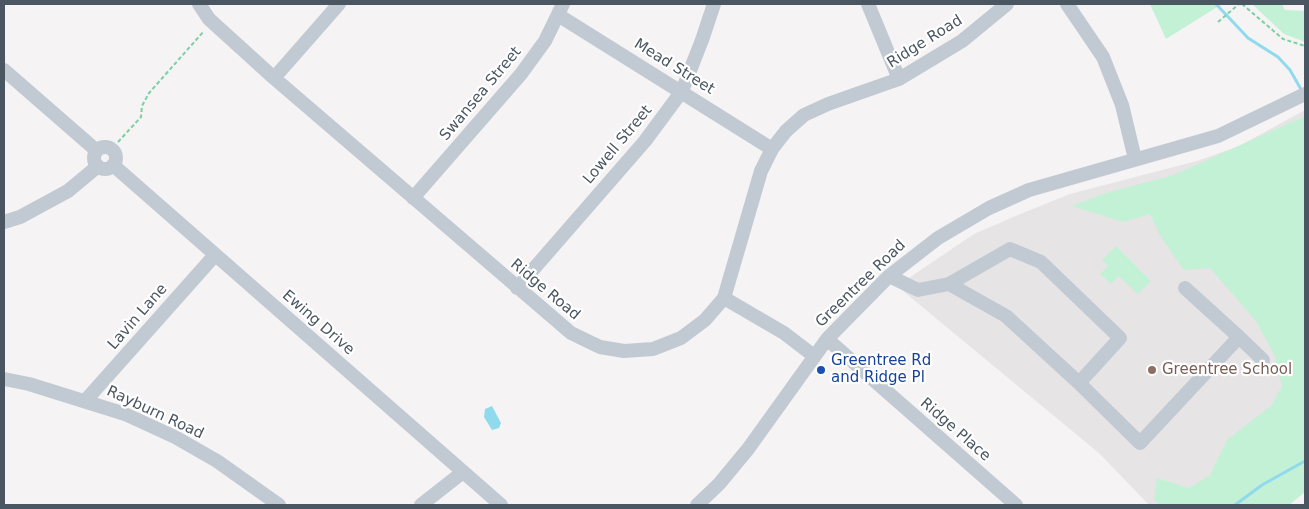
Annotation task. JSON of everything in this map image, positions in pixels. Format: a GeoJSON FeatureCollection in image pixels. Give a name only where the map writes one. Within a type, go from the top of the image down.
{"type":"FeatureCollection","features":[{"type":"Feature","properties":{"kind":"street","name":"Ridge Road"},"geometry":{"type":"LineString","coordinates":[[199,4],[212,22],[274,78],[571,333],[600,347],[624,351],[653,349],[681,338],[705,320],[724,298],[760,172],[772,149],[786,131],[804,115],[828,104],[899,80],[962,41],[1007,4]]}},
{"type":"Feature","properties":{"kind":"street"},"geometry":{"type":"LineString","coordinates":[[274,78],[339,4]]}},
{"type":"Feature","properties":{"kind":"street","name":"Lowell Street"},"geometry":{"type":"LineString","coordinates":[[517,288],[645,141],[682,91],[714,4]]}},
{"type":"Feature","properties":{"kind":"street"},"geometry":{"type":"LineString","coordinates":[[868,4],[899,80]]}},
{"type":"Feature","properties":{"kind":"street"},"geometry":{"type":"LineString","coordinates":[[1067,4],[1103,57],[1122,105],[1135,159]]}},
{"type":"Feature","properties":{"kind":"street","name":"Mead Street"},"geometry":{"type":"LineString","coordinates":[[561,9],[772,149]]}},
{"type":"Feature","properties":{"kind":"street","name":"Swansea Street"},"geometry":{"type":"LineString","coordinates":[[414,198],[521,74],[545,41],[561,9]]}},
{"type":"Feature","properties":{"kind":"street"},"geometry":{"type":"LineString","coordinates":[[4,70],[97,151]]}},
{"type":"Feature","properties":{"kind":"street","name":"Greentree Road"},"geometry":{"type":"LineString","coordinates":[[698,505],[719,484],[748,449],[827,339],[889,276],[926,246],[989,208],[1029,190],[1218,136],[1300,97]]}},
{"type":"Feature","properties":{"kind":"street"},"geometry":{"type":"LineString","coordinates":[[115,146],[116,157],[113,166],[107,168],[98,166],[94,157],[97,151],[104,147],[115,146]]}},
{"type":"Feature","properties":{"kind":"street"},"geometry":{"type":"LineString","coordinates":[[4,222],[20,217],[68,191],[98,166]]}},
{"type":"Feature","properties":{"kind":"street","name":"Ewing Drive"},"geometry":{"type":"LineString","coordinates":[[113,166],[501,505]]}},
{"type":"Feature","properties":{"kind":"street"},"geometry":{"type":"LineString","coordinates":[[889,276],[918,290],[949,284],[1010,249],[1040,262],[1120,338],[1078,383]]}},
{"type":"Feature","properties":{"kind":"street","name":"Lavin Lane"},"geometry":{"type":"LineString","coordinates":[[86,400],[214,255]]}},
{"type":"Feature","properties":{"kind":"street"},"geometry":{"type":"LineString","coordinates":[[949,284],[1006,316],[1140,443],[1239,338]]}},
{"type":"Feature","properties":{"kind":"street"},"geometry":{"type":"LineString","coordinates":[[1185,288],[1263,360]]}},
{"type":"Feature","properties":{"kind":"street"},"geometry":{"type":"LineString","coordinates":[[724,298],[784,334],[814,356]]}},
{"type":"Feature","properties":{"kind":"street","name":"Ridge Place"},"geometry":{"type":"LineString","coordinates":[[827,339],[1012,504]]}},
{"type":"Feature","properties":{"kind":"street","name":"Rayburn Road"},"geometry":{"type":"LineString","coordinates":[[4,379],[86,400],[126,414],[175,437],[217,461],[279,505]]}},
{"type":"Feature","properties":{"kind":"street"},"geometry":{"type":"LineString","coordinates":[[422,505],[463,472]]}},
{"type":"Feature","properties":{"kind":"path"},"geometry":{"type":"LineString","coordinates":[[1218,22],[1239,4]]}},
{"type":"Feature","properties":{"kind":"path"},"geometry":{"type":"LineString","coordinates":[[1242,4],[1283,39],[1305,46]]}},
{"type":"Feature","properties":{"kind":"path"},"geometry":{"type":"LineString","coordinates":[[115,146],[140,117],[142,106],[149,93],[212,22]]}},
{"type":"Feature","properties":{"kind":"shaded area","name":"Greentree School"},"geometry":{"type":"Polygon","coordinates":[[[1305,110],[1305,485],[1279,505],[1149,505],[1100,454],[897,286],[974,234],[1018,215],[1070,194],[1197,161],[1239,146],[1305,110]]]}},
{"type":"Feature","properties":{"kind":"green space"},"geometry":{"type":"Polygon","coordinates":[[[1150,4],[1222,4],[1166,39],[1150,4]]]}},
{"type":"Feature","properties":{"kind":"green space"},"geometry":{"type":"Polygon","coordinates":[[[1252,4],[1282,4],[1285,10],[1305,11],[1305,42],[1284,34],[1252,4]]]}},
{"type":"Feature","properties":{"kind":"green space"},"geometry":{"type":"Polygon","coordinates":[[[1305,116],[1305,492],[1289,505],[1161,505],[1154,500],[1157,478],[1189,488],[1210,475],[1227,440],[1272,405],[1282,386],[1274,354],[1256,321],[1210,268],[1184,270],[1161,237],[1150,214],[1123,222],[1072,206],[1106,193],[1174,175],[1305,116]]]}},
{"type":"Feature","properties":{"kind":"green space"},"geometry":{"type":"Polygon","coordinates":[[[1116,246],[1151,281],[1138,294],[1119,276],[1111,284],[1100,274],[1108,266],[1102,260],[1116,246]]]}},
{"type":"Feature","properties":{"kind":"water"},"geometry":{"type":"Polygon","coordinates":[[[492,406],[501,423],[499,428],[492,430],[484,417],[485,409],[492,406]]]}},
{"type":"Feature","properties":{"kind":"waterway"},"geometry":{"type":"LineString","coordinates":[[1216,4],[1248,38],[1278,57],[1290,70],[1302,91]]}},
{"type":"Feature","properties":{"kind":"waterway"},"geometry":{"type":"LineString","coordinates":[[1235,505],[1262,485],[1305,461]]}},
{"type":"Feature","properties":{"kind":"place","name":"Greentree Rd and Ridge Pl"},"geometry":{"type":"Point","coordinates":[821,370]}},
{"type":"Feature","properties":{"kind":"place","name":"Greentree School"},"geometry":{"type":"Point","coordinates":[1152,370]}}]}
